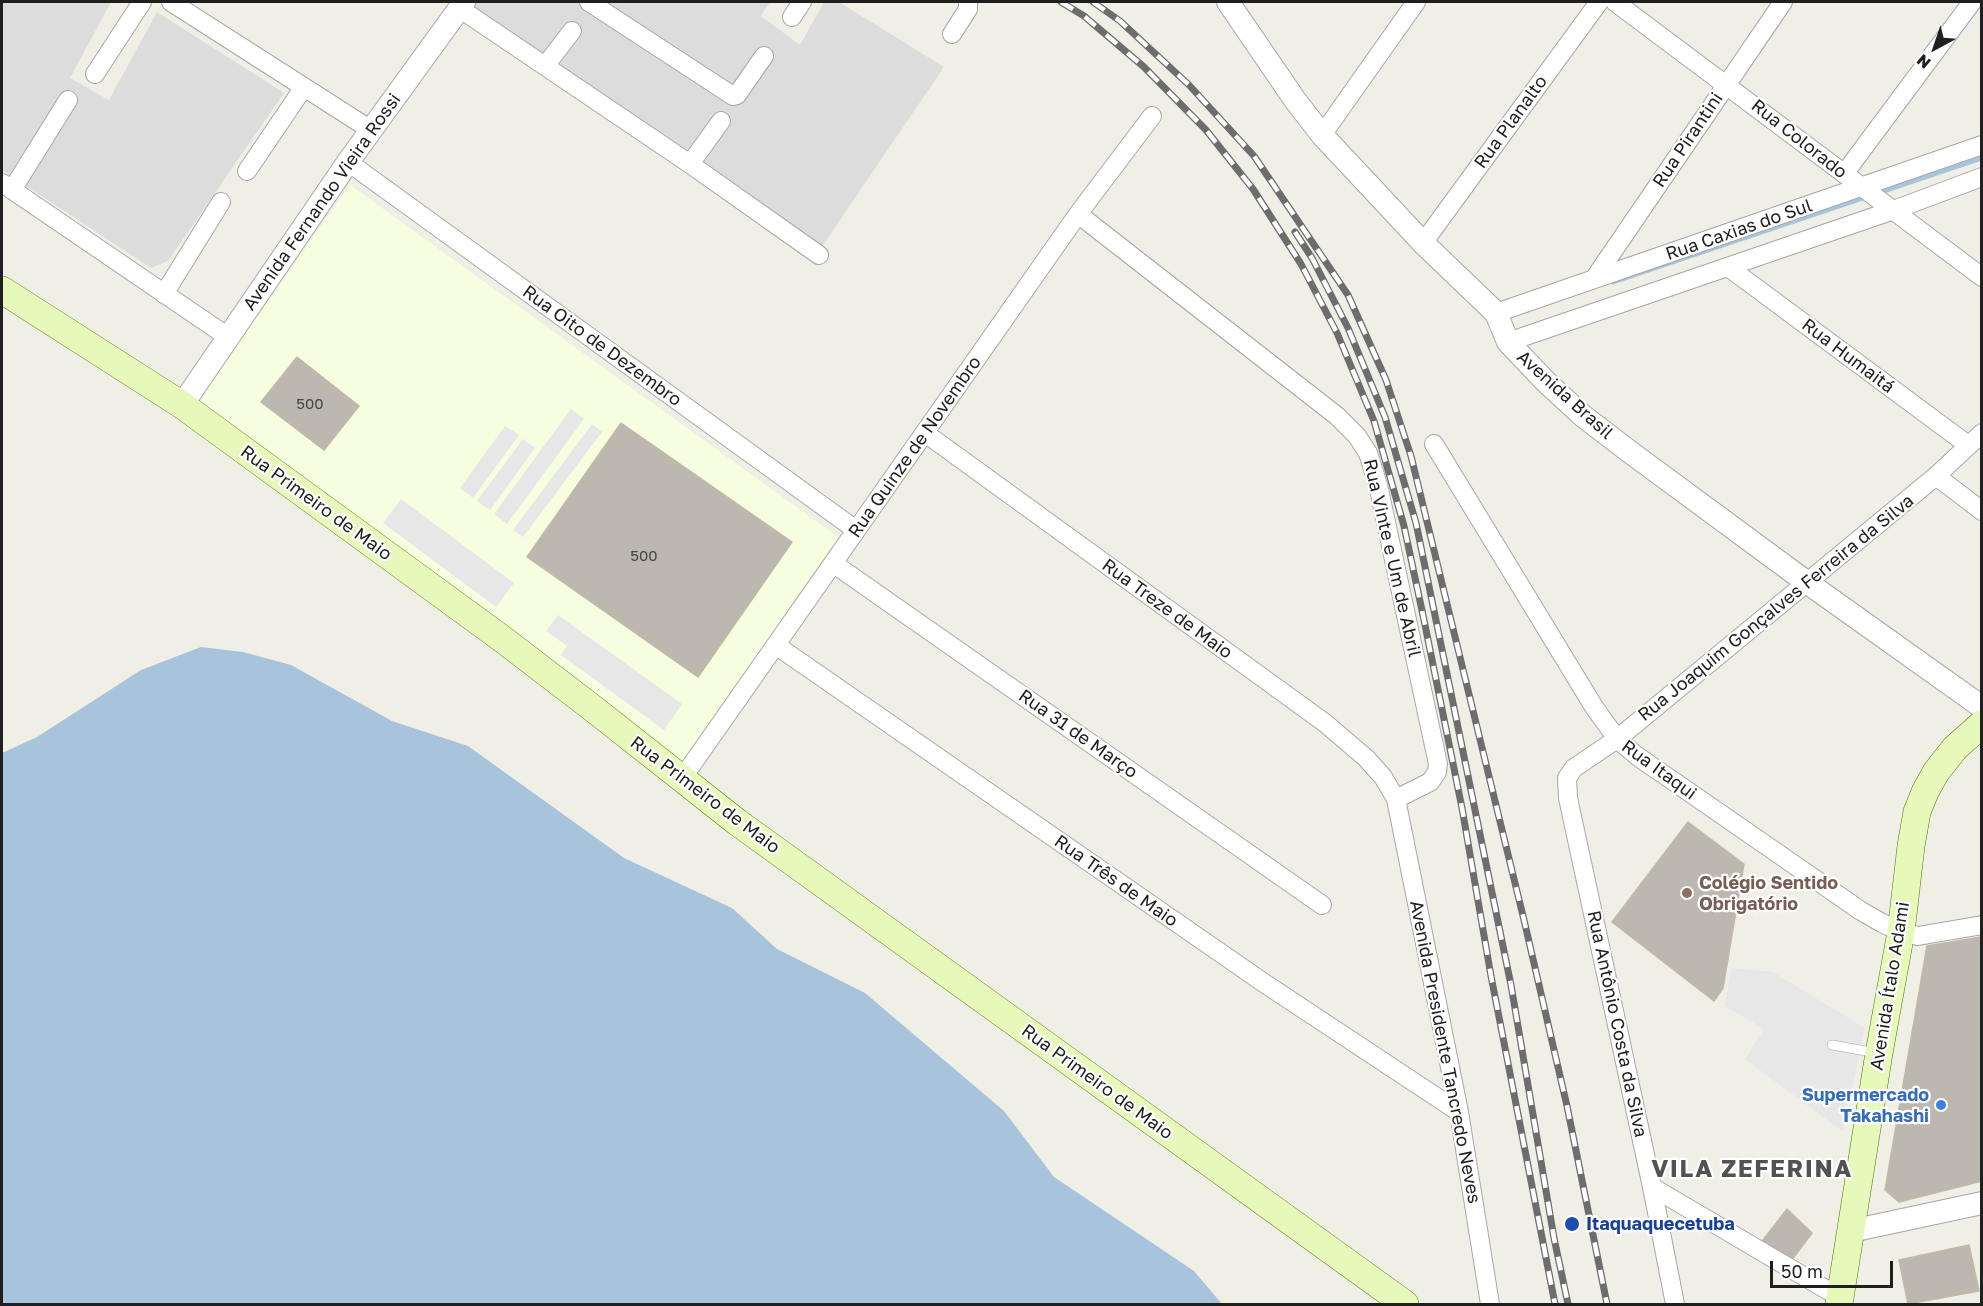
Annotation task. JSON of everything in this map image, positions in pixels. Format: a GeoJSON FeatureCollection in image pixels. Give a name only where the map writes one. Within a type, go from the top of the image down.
{"type":"FeatureCollection","features":[{"type":"Feature","properties":{"kind":"main road","name":"Rua Primeiro de Maio"},"geometry":{"type":"LineString","coordinates":[[2,290],[182,405],[511,645],[737,822],[1405,1305]]}},
{"type":"Feature","properties":{"kind":"main road","name":"Avenida Ítalo Adami"},"geometry":{"type":"LineString","coordinates":[[1839,1301],[1901,932],[1917,812],[1936,772],[1955,748],[1982,724]]}},
{"type":"Feature","properties":{"kind":"street"},"geometry":{"type":"LineString","coordinates":[[95,75],[142,2]]}},
{"type":"Feature","properties":{"kind":"street"},"geometry":{"type":"LineString","coordinates":[[171,2],[371,130]]}},
{"type":"Feature","properties":{"kind":"street"},"geometry":{"type":"LineString","coordinates":[[590,2],[734,96],[764,56]]}},
{"type":"Feature","properties":{"kind":"street"},"geometry":{"type":"LineString","coordinates":[[952,34],[968,9],[968,2]]}},
{"type":"Feature","properties":{"kind":"street","name":"Avenida Brasil"},"geometry":{"type":"LineString","coordinates":[[1230,2],[1322,135],[1423,243],[1496,313],[1508,342],[1583,416],[1805,581],[1982,707]]}},
{"type":"Feature","properties":{"kind":"street"},"geometry":{"type":"LineString","coordinates":[[1322,135],[1416,2]]}},
{"type":"Feature","properties":{"kind":"street","name":"Rua Planalto"},"geometry":{"type":"LineString","coordinates":[[1423,243],[1599,2]]}},
{"type":"Feature","properties":{"kind":"street","name":"Rua Colorado"},"geometry":{"type":"LineString","coordinates":[[1615,2],[1726,83],[1982,278]]}},
{"type":"Feature","properties":{"kind":"street","name":"Rua Pirantini"},"geometry":{"type":"LineString","coordinates":[[1594,279],[1783,2]]}},
{"type":"Feature","properties":{"kind":"street"},"geometry":{"type":"LineString","coordinates":[[1844,174],[1972,2]]}},
{"type":"Feature","properties":{"kind":"street"},"geometry":{"type":"LineString","coordinates":[[461,5],[545,66],[819,255]]}},
{"type":"Feature","properties":{"kind":"street","name":"Avenida Fernando Vieira Rossi"},"geometry":{"type":"LineString","coordinates":[[182,405],[348,162],[461,5]]}},
{"type":"Feature","properties":{"kind":"street"},"geometry":{"type":"LineString","coordinates":[[545,66],[572,31]]}},
{"type":"Feature","properties":{"kind":"street"},"geometry":{"type":"LineString","coordinates":[[247,171],[304,87]]}},
{"type":"Feature","properties":{"kind":"street"},"geometry":{"type":"LineString","coordinates":[[68,100],[7,186],[228,337]]}},
{"type":"Feature","properties":{"kind":"street","name":"Rua Quinze de Novembro"},"geometry":{"type":"LineString","coordinates":[[681,780],[1078,214],[1152,116]]}},
{"type":"Feature","properties":{"kind":"street"},"geometry":{"type":"LineString","coordinates":[[690,164],[721,121]]}},
{"type":"Feature","properties":{"kind":"street","name":"Rua Caxias do Sul"},"geometry":{"type":"LineString","coordinates":[[1496,313],[1864,190],[1982,146]]}},
{"type":"Feature","properties":{"kind":"street","name":"Rua Oito de Dezembro"},"geometry":{"type":"LineString","coordinates":[[348,162],[856,530]]}},
{"type":"Feature","properties":{"kind":"street","name":"Rua Caxias do Sul"},"geometry":{"type":"LineString","coordinates":[[1508,342],[1982,177]]}},
{"type":"Feature","properties":{"kind":"street"},"geometry":{"type":"LineString","coordinates":[[164,294],[221,202]]}},
{"type":"Feature","properties":{"kind":"street","name":"Rua Vinte e Um de Abril"},"geometry":{"type":"LineString","coordinates":[[1078,214],[1336,416],[1357,436],[1368,453],[1378,485],[1438,764],[1437,772],[1430,782],[1396,799]]}},
{"type":"Feature","properties":{"kind":"street","name":"Rua Humaitá"},"geometry":{"type":"LineString","coordinates":[[1728,267],[1968,445]]}},
{"type":"Feature","properties":{"kind":"street","name":"Rua Treze de Maio"},"geometry":{"type":"LineString","coordinates":[[925,433],[1325,723],[1366,758],[1383,777],[1396,799]]}},
{"type":"Feature","properties":{"kind":"street","name":"Rua Joaquim Gonçalves Ferreira da Silva"},"geometry":{"type":"LineString","coordinates":[[1568,778],[1574,768],[1617,739],[1805,581],[1936,476],[1982,433]]}},
{"type":"Feature","properties":{"kind":"street","name":"Rua Itaqui"},"geometry":{"type":"LineString","coordinates":[[1434,444],[1594,707],[1617,739],[1637,756],[1862,912],[1901,932]]}},
{"type":"Feature","properties":{"kind":"street"},"geometry":{"type":"LineString","coordinates":[[1936,476],[1982,511]]}},
{"type":"Feature","properties":{"kind":"street","name":"Rua 31 de Março"},"geometry":{"type":"LineString","coordinates":[[834,564],[1322,905]]}},
{"type":"Feature","properties":{"kind":"street","name":"Rua Três de Maio"},"geometry":{"type":"LineString","coordinates":[[777,646],[1264,983],[1459,1112]]}},
{"type":"Feature","properties":{"kind":"street","name":"Rua Antônio Costa da Silva"},"geometry":{"type":"LineString","coordinates":[[1568,778],[1568,798],[1652,1187],[1675,1305]]}},
{"type":"Feature","properties":{"kind":"street","name":"Avenida Presidente Tancredo Neves"},"geometry":{"type":"LineString","coordinates":[[1396,799],[1459,1112],[1491,1305]]}},
{"type":"Feature","properties":{"kind":"street"},"geometry":{"type":"LineString","coordinates":[[1901,932],[1918,936],[1982,925]]}},
{"type":"Feature","properties":{"kind":"street"},"geometry":{"type":"LineString","coordinates":[[1652,1187],[1839,1301]]}},
{"type":"Feature","properties":{"kind":"street"},"geometry":{"type":"LineString","coordinates":[[1851,1231],[1982,1203]]}},
{"type":"Feature","properties":{"kind":"lane"},"geometry":{"type":"LineString","coordinates":[[1832,1045],[1879,1053]]}},
{"type":"Feature","properties":{"kind":"shaded area"},"geometry":{"type":"Polygon","coordinates":[[[2,2],[111,2],[70,78],[109,100],[157,12],[284,93],[168,261],[151,268],[2,170],[2,2]]]}},
{"type":"Feature","properties":{"kind":"shaded area"},"geometry":{"type":"Polygon","coordinates":[[[472,2],[576,2],[735,106],[770,53],[734,92],[596,2],[770,2],[761,16],[800,45],[824,2],[839,2],[944,67],[821,248],[467,8],[472,2]]]}},
{"type":"Feature","properties":{"kind":"shaded area"},"geometry":{"type":"Polygon","coordinates":[[[350,185],[838,537],[680,768],[197,402],[350,185]]]}},
{"type":"Feature","properties":{"kind":"shaded area"},"geometry":{"type":"Polygon","coordinates":[[[571,409],[584,419],[507,524],[494,514],[571,409]]]}},
{"type":"Feature","properties":{"kind":"shaded area"},"geometry":{"type":"Polygon","coordinates":[[[592,424],[602,432],[523,537],[513,530],[592,424]]]}},
{"type":"Feature","properties":{"kind":"shaded area"},"geometry":{"type":"Polygon","coordinates":[[[505,426],[519,435],[473,498],[460,488],[505,426]]]}},
{"type":"Feature","properties":{"kind":"shaded area"},"geometry":{"type":"Polygon","coordinates":[[[523,439],[535,448],[490,510],[477,501],[523,439]]]}},
{"type":"Feature","properties":{"kind":"shaded area"},"geometry":{"type":"Polygon","coordinates":[[[401,499],[514,583],[496,607],[383,523],[401,499]]]}},
{"type":"Feature","properties":{"kind":"shaded area"},"geometry":{"type":"Polygon","coordinates":[[[558,615],[682,704],[664,730],[561,655],[567,646],[546,631],[558,615]]]}},
{"type":"Feature","properties":{"kind":"shaded area","name":"Supermercado Takahashi"},"geometry":{"type":"Polygon","coordinates":[[[1731,968],[1773,972],[1865,1028],[1843,1132],[1745,1059],[1764,1029],[1725,1006],[1731,968]]]}},
{"type":"Feature","properties":{"kind":"water"},"geometry":{"type":"Polygon","coordinates":[[[201,647],[243,652],[291,665],[392,721],[468,746],[624,858],[732,908],[777,949],[865,993],[1004,1111],[1054,1177],[1194,1271],[1222,1304],[2,1304],[2,753],[37,737],[141,670],[201,647]]]}},
{"type":"Feature","properties":{"kind":"building"},"geometry":{"type":"Polygon","coordinates":[[[297,357],[359,406],[324,450],[261,402],[297,357]]]}},
{"type":"Feature","properties":{"kind":"building"},"geometry":{"type":"Polygon","coordinates":[[[621,423],[792,542],[698,677],[527,557],[621,423]]]}},
{"type":"Feature","properties":{"kind":"building","name":"Colégio Sentido Obrigatório"},"geometry":{"type":"Polygon","coordinates":[[[1688,822],[1744,864],[1723,988],[1714,1001],[1612,922],[1688,822]]]}},
{"type":"Feature","properties":{"kind":"building","name":"Supermercado Takahashi"},"geometry":{"type":"Polygon","coordinates":[[[1981,937],[1982,1181],[1899,1202],[1885,1190],[1927,946],[1981,937]]]}},
{"type":"Feature","properties":{"kind":"building"},"geometry":{"type":"Polygon","coordinates":[[[1787,1209],[1812,1233],[1791,1261],[1760,1244],[1787,1209]]]}},
{"type":"Feature","properties":{"kind":"building"},"geometry":{"type":"Polygon","coordinates":[[[1969,1245],[1979,1291],[1908,1304],[1899,1260],[1969,1245]]]}},
{"type":"Feature","properties":{"kind":"waterway"},"geometry":{"type":"LineString","coordinates":[[1878,193],[1982,158]]}},
{"type":"Feature","properties":{"kind":"waterway"},"geometry":{"type":"LineString","coordinates":[[1613,282],[1866,197]]}},
{"type":"Feature","properties":{"kind":"railway"},"geometry":{"type":"LineString","coordinates":[[1061,2],[1084,16],[1144,67],[1206,130],[1253,189],[1301,264],[1337,333],[1374,421],[1404,526],[1424,620],[1462,808],[1491,976],[1555,1304]]}},
{"type":"Feature","properties":{"kind":"railway"},"geometry":{"type":"LineString","coordinates":[[1093,2],[1120,21],[1189,85],[1254,156],[1348,295],[1386,380],[1411,456],[1524,920],[1567,1106],[1607,1304]]}},
{"type":"Feature","properties":{"kind":"railway"},"geometry":{"type":"LineString","coordinates":[[1295,232],[1312,258],[1348,328],[1385,417],[1416,523],[1511,985],[1554,1238],[1568,1304]]}},
{"type":"Feature","properties":{"kind":"place","name":"Colégio Sentido Obrigatório"},"geometry":{"type":"Point","coordinates":[1687,893]}},
{"type":"Feature","properties":{"kind":"place","name":"Supermercado Takahashi"},"geometry":{"type":"Point","coordinates":[1941,1105]}},
{"type":"Feature","properties":{"kind":"place","name":"Itaquaquecetuba"},"geometry":{"type":"Point","coordinates":[1572,1224]}},
{"type":"Feature","properties":{"kind":"district","name":"VILA ZEFERINA"},"geometry":{"type":"Point","coordinates":[1752,1169]}}]}
